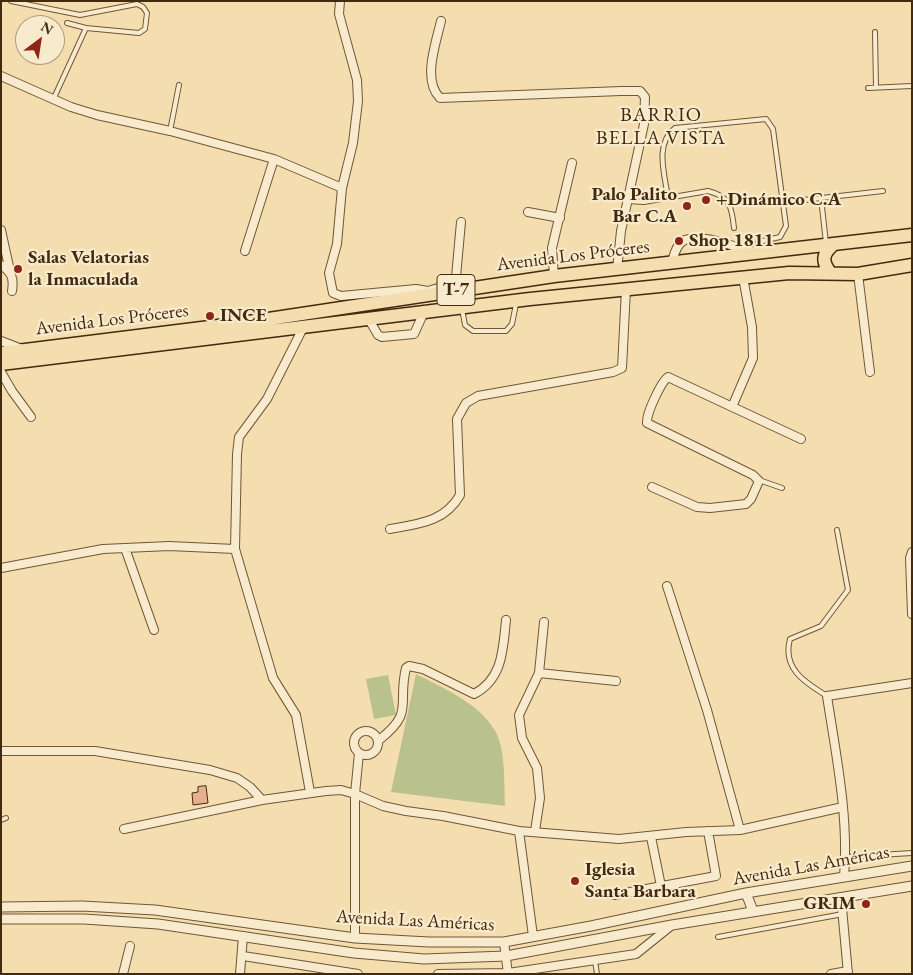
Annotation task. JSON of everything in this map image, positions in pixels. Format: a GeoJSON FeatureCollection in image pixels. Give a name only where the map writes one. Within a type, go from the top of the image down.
{"type":"FeatureCollection","features":[{"type":"Feature","properties":{"kind":"highway","name":"Avenida Los Próceres"},"geometry":{"type":"LineString","coordinates":[[1,352],[242,324],[433,292],[554,276],[912,235]]}},
{"type":"Feature","properties":{"kind":"highway"},"geometry":{"type":"LineString","coordinates":[[830,244],[824,256],[824,264],[830,272]]}},
{"type":"Feature","properties":{"kind":"highway","name":"Avenida Los Próceres"},"geometry":{"type":"LineString","coordinates":[[1,364],[516,300],[743,277],[830,272],[858,274],[912,265]]}},
{"type":"Feature","properties":{"kind":"street"},"geometry":{"type":"LineString","coordinates":[[340,1],[339,14],[357,80],[358,101],[353,143],[342,188],[337,244],[329,274],[333,293],[341,296],[358,296],[416,289],[433,292],[452,284],[456,277],[461,222]]}},
{"type":"Feature","properties":{"kind":"street"},"geometry":{"type":"LineString","coordinates":[[441,21],[431,74],[434,92],[440,98],[640,92],[646,97],[647,104],[627,201],[617,270]]}},
{"type":"Feature","properties":{"kind":"street"},"geometry":{"type":"LineString","coordinates":[[1,76],[53,100],[97,115],[170,131],[274,159],[342,188]]}},
{"type":"Feature","properties":{"kind":"street"},"geometry":{"type":"LineString","coordinates":[[245,251],[274,159]]}},
{"type":"Feature","properties":{"kind":"street"},"geometry":{"type":"LineString","coordinates":[[554,276],[552,248],[572,162]]}},
{"type":"Feature","properties":{"kind":"street"},"geometry":{"type":"LineString","coordinates":[[528,212],[560,218]]}},
{"type":"Feature","properties":{"kind":"street"},"geometry":{"type":"LineString","coordinates":[[1,230],[10,271],[14,279],[12,291]]}},
{"type":"Feature","properties":{"kind":"street"},"geometry":{"type":"LineString","coordinates":[[672,262],[678,245],[685,240],[711,240],[750,254]]}},
{"type":"Feature","properties":{"kind":"street"},"geometry":{"type":"LineString","coordinates":[[1,265],[10,271]]}},
{"type":"Feature","properties":{"kind":"street"},"geometry":{"type":"LineString","coordinates":[[858,274],[870,372]]}},
{"type":"Feature","properties":{"kind":"street"},"geometry":{"type":"LineString","coordinates":[[732,407],[753,358],[752,327],[743,277]]}},
{"type":"Feature","properties":{"kind":"street"},"geometry":{"type":"LineString","coordinates":[[390,528],[435,520],[455,505],[460,495],[457,419],[466,403],[478,396],[613,372],[622,368],[626,290]]}},
{"type":"Feature","properties":{"kind":"street"},"geometry":{"type":"LineString","coordinates":[[368,318],[378,335],[382,337],[414,334],[425,310]]}},
{"type":"Feature","properties":{"kind":"street"},"geometry":{"type":"LineString","coordinates":[[304,326],[267,399],[240,437],[237,454],[235,549],[273,678],[296,715],[310,792]]}},
{"type":"Feature","properties":{"kind":"street"},"geometry":{"type":"LineString","coordinates":[[1,340],[24,350]]}},
{"type":"Feature","properties":{"kind":"street"},"geometry":{"type":"LineString","coordinates":[[1,372],[31,417]]}},
{"type":"Feature","properties":{"kind":"street"},"geometry":{"type":"LineString","coordinates":[[652,487],[691,505],[710,508],[746,504],[757,488],[758,480],[753,475],[650,426],[646,420],[664,381],[668,377],[800,439]]}},
{"type":"Feature","properties":{"kind":"street"},"geometry":{"type":"LineString","coordinates":[[1,568],[103,549],[169,546],[235,549]]}},
{"type":"Feature","properties":{"kind":"street"},"geometry":{"type":"LineString","coordinates":[[125,548],[154,630]]}},
{"type":"Feature","properties":{"kind":"street"},"geometry":{"type":"LineString","coordinates":[[912,552],[910,558],[912,614]]}},
{"type":"Feature","properties":{"kind":"street"},"geometry":{"type":"LineString","coordinates":[[667,586],[707,710],[740,830]]}},
{"type":"Feature","properties":{"kind":"street"},"geometry":{"type":"LineString","coordinates":[[359,753],[371,755],[378,749],[379,740],[394,728],[402,717],[404,674],[406,668],[410,666],[423,669],[474,694],[485,688],[500,666],[506,620]]}},
{"type":"Feature","properties":{"kind":"street"},"geometry":{"type":"LineString","coordinates":[[535,831],[540,798],[537,768],[522,738],[519,715],[538,673],[544,622]]}},
{"type":"Feature","properties":{"kind":"street"},"geometry":{"type":"LineString","coordinates":[[538,673],[616,680]]}},
{"type":"Feature","properties":{"kind":"street"},"geometry":{"type":"LineString","coordinates":[[844,877],[846,857],[843,807],[827,696],[912,683]]}},
{"type":"Feature","properties":{"kind":"street"},"geometry":{"type":"LineString","coordinates":[[355,938],[356,794],[359,753],[354,742],[358,734],[370,731],[379,740]]}},
{"type":"Feature","properties":{"kind":"street"},"geometry":{"type":"LineString","coordinates":[[1,751],[95,751],[210,770],[237,778],[250,787],[262,800]]}},
{"type":"Feature","properties":{"kind":"street"},"geometry":{"type":"LineString","coordinates":[[124,829],[262,800],[310,792],[341,790],[356,794],[382,806],[519,831],[619,839],[740,830],[843,807]]}},
{"type":"Feature","properties":{"kind":"street"},"geometry":{"type":"LineString","coordinates":[[519,831],[533,936]]}},
{"type":"Feature","properties":{"kind":"street"},"geometry":{"type":"LineString","coordinates":[[614,895],[716,876],[708,831]]}},
{"type":"Feature","properties":{"kind":"street"},"geometry":{"type":"LineString","coordinates":[[651,837],[662,886]]}},
{"type":"Feature","properties":{"kind":"street","name":"Avenida Las Américas"},"geometry":{"type":"LineString","coordinates":[[1,907],[82,906],[155,910],[355,938],[429,942],[504,942],[746,893],[912,866]]}},
{"type":"Feature","properties":{"kind":"street","name":"Avenida Las Américas"},"geometry":{"type":"LineString","coordinates":[[1,919],[84,919],[158,924],[354,953],[424,959],[506,956],[753,911],[912,886]]}},
{"type":"Feature","properties":{"kind":"street"},"geometry":{"type":"LineString","coordinates":[[746,893],[753,911]]}},
{"type":"Feature","properties":{"kind":"street"},"geometry":{"type":"LineString","coordinates":[[831,974],[848,972],[841,897]]}},
{"type":"Feature","properties":{"kind":"street"},"geometry":{"type":"LineString","coordinates":[[438,974],[508,973],[636,954],[672,925]]}},
{"type":"Feature","properties":{"kind":"street"},"geometry":{"type":"LineString","coordinates":[[240,974],[243,956],[243,936]]}},
{"type":"Feature","properties":{"kind":"street"},"geometry":{"type":"LineString","coordinates":[[504,942],[508,973]]}},
{"type":"Feature","properties":{"kind":"street"},"geometry":{"type":"LineString","coordinates":[[123,974],[130,946]]}},
{"type":"Feature","properties":{"kind":"street"},"geometry":{"type":"LineString","coordinates":[[243,956],[358,974]]}},
{"type":"Feature","properties":{"kind":"lane"},"geometry":{"type":"LineString","coordinates":[[11,1],[80,15],[137,4],[143,7],[147,13],[145,29],[139,33],[86,28],[67,23]]}},
{"type":"Feature","properties":{"kind":"lane"},"geometry":{"type":"LineString","coordinates":[[53,100],[86,28]]}},
{"type":"Feature","properties":{"kind":"lane"},"geometry":{"type":"LineString","coordinates":[[875,32],[876,87]]}},
{"type":"Feature","properties":{"kind":"lane"},"geometry":{"type":"LineString","coordinates":[[170,131],[179,85]]}},
{"type":"Feature","properties":{"kind":"lane"},"geometry":{"type":"LineString","coordinates":[[868,88],[912,86]]}},
{"type":"Feature","properties":{"kind":"lane"},"geometry":{"type":"LineString","coordinates":[[668,198],[662,150],[667,134],[675,128],[766,119],[773,129],[786,226],[780,237],[758,242]]}},
{"type":"Feature","properties":{"kind":"lane"},"geometry":{"type":"LineString","coordinates":[[627,201],[644,202],[708,191],[717,193],[728,200],[732,207],[734,228]]}},
{"type":"Feature","properties":{"kind":"lane"},"geometry":{"type":"LineString","coordinates":[[795,201],[883,191]]}},
{"type":"Feature","properties":{"kind":"lane"},"geometry":{"type":"LineString","coordinates":[[821,198],[830,244]]}},
{"type":"Feature","properties":{"kind":"lane"},"geometry":{"type":"LineString","coordinates":[[462,307],[465,326],[468,329],[472,331],[506,331],[512,324],[516,300]]}},
{"type":"Feature","properties":{"kind":"lane"},"geometry":{"type":"LineString","coordinates":[[758,480],[782,488]]}},
{"type":"Feature","properties":{"kind":"lane"},"geometry":{"type":"LineString","coordinates":[[827,696],[814,688],[790,664],[787,650],[790,639],[821,626],[848,590],[837,530]]}},
{"type":"Feature","properties":{"kind":"lane"},"geometry":{"type":"LineString","coordinates":[[846,857],[912,853]]}},
{"type":"Feature","properties":{"kind":"lane"},"geometry":{"type":"LineString","coordinates":[[718,937],[843,914]]}},
{"type":"Feature","properties":{"kind":"lane"},"geometry":{"type":"LineString","coordinates":[[595,961],[597,974]]}},
{"type":"Feature","properties":{"kind":"green space"},"geometry":{"type":"Polygon","coordinates":[[[416,674],[469,703],[487,719],[494,729],[501,746],[505,806],[391,792],[416,674]]]}},
{"type":"Feature","properties":{"kind":"green space"},"geometry":{"type":"Polygon","coordinates":[[[388,675],[396,715],[374,719],[366,679],[388,675]]]}},
{"type":"Feature","properties":{"kind":"building"},"geometry":{"type":"Polygon","coordinates":[[[206,786],[208,803],[193,805],[192,793],[198,792],[198,787],[206,786]]]}},
{"type":"Feature","properties":{"kind":"place","name":"+Dinámico C.A"},"geometry":{"type":"Point","coordinates":[706,200]}},
{"type":"Feature","properties":{"kind":"place","name":"Palo Palito Bar C.A"},"geometry":{"type":"Point","coordinates":[687,206]}},
{"type":"Feature","properties":{"kind":"place","name":"Shop 1811"},"geometry":{"type":"Point","coordinates":[679,241]}},
{"type":"Feature","properties":{"kind":"place","name":"Salas Velatorias la Inmaculada"},"geometry":{"type":"Point","coordinates":[18,269]}},
{"type":"Feature","properties":{"kind":"place","name":"INCE"},"geometry":{"type":"Point","coordinates":[210,316]}},
{"type":"Feature","properties":{"kind":"place","name":"Iglesia Santa Barbara"},"geometry":{"type":"Point","coordinates":[575,881]}},
{"type":"Feature","properties":{"kind":"place","name":"GRIM"},"geometry":{"type":"Point","coordinates":[866,904]}},
{"type":"Feature","properties":{"kind":"district","name":"BARRIO BELLA VISTA"},"geometry":{"type":"Point","coordinates":[661,128]}}]}
